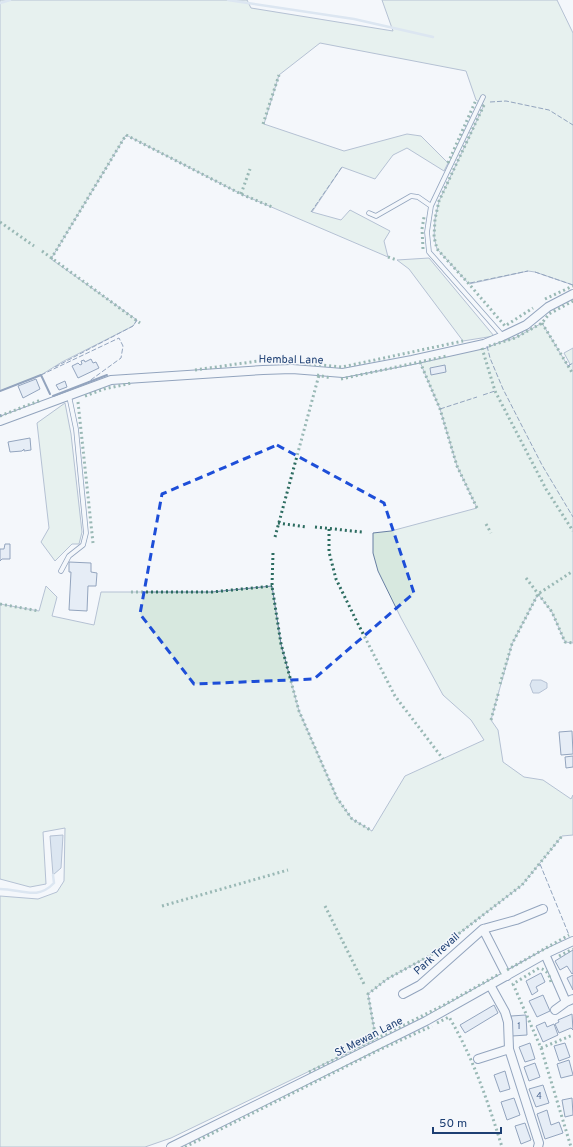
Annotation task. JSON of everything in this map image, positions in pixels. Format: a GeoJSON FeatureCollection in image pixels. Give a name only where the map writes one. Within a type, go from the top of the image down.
{"type":"FeatureCollection","features":[{"type":"Feature","properties":{"kind":"street","name":"Hembal Lane"},"geometry":{"type":"LineString","coordinates":[[0,421],[111,380],[292,369],[343,373],[470,347],[503,336],[526,325],[548,307],[573,294]]}},
{"type":"Feature","properties":{"kind":"street","name":"Park Trevail"},"geometry":{"type":"LineString","coordinates":[[403,994],[420,985],[483,929],[516,920],[543,909]]}},
{"type":"Feature","properties":{"kind":"street"},"geometry":{"type":"LineString","coordinates":[[483,929],[507,976]]}},
{"type":"Feature","properties":{"kind":"street","name":"St Mewan Lane"},"geometry":{"type":"LineString","coordinates":[[171,1147],[426,1021],[545,954],[573,940]]}},
{"type":"Feature","properties":{"kind":"street"},"geometry":{"type":"LineString","coordinates":[[545,954],[570,1000],[555,1010]]}},
{"type":"Feature","properties":{"kind":"street"},"geometry":{"type":"LineString","coordinates":[[490,986],[508,1022],[509,1049],[539,1143],[538,1147]]}},
{"type":"Feature","properties":{"kind":"street"},"geometry":{"type":"LineString","coordinates":[[478,1059],[509,1049]]}},
{"type":"Feature","properties":{"kind":"lane"},"geometry":{"type":"LineString","coordinates":[[483,97],[431,206],[427,232],[429,252],[503,336]]}},
{"type":"Feature","properties":{"kind":"lane"},"geometry":{"type":"LineString","coordinates":[[369,213],[376,216],[411,196],[418,198],[431,206]]}},
{"type":"Feature","properties":{"kind":"lane"},"geometry":{"type":"LineString","coordinates":[[61,571],[69,556],[83,545],[86,533],[76,429],[69,395]]}},
{"type":"Feature","properties":{"kind":"highlighted area"},"geometry":{"type":"Polygon","coordinates":[[[277,445],[384,503],[414,593],[314,679],[194,684],[140,614],[162,494],[277,445]]]}},
{"type":"Feature","properties":{"kind":"shaded area"},"geometry":{"type":"Polygon","coordinates":[[[0,0],[247,0],[251,8],[393,31],[382,0],[557,0],[573,33],[573,285],[528,271],[469,284],[437,249],[434,237],[435,219],[439,201],[484,105],[476,100],[466,71],[320,43],[279,75],[264,124],[344,151],[407,134],[421,136],[448,163],[444,171],[407,148],[393,155],[375,179],[342,167],[312,212],[341,220],[350,210],[390,231],[384,241],[388,257],[241,194],[126,135],[51,259],[137,320],[133,326],[62,362],[41,375],[0,391],[0,0]]]}},
{"type":"Feature","properties":{"kind":"shaded area"},"geometry":{"type":"Polygon","coordinates":[[[429,258],[494,336],[463,341],[409,269],[397,260],[429,258]]]}},
{"type":"Feature","properties":{"kind":"shaded area"},"geometry":{"type":"Polygon","coordinates":[[[542,323],[568,366],[570,364],[564,353],[573,348],[573,643],[565,642],[552,612],[538,594],[512,644],[491,720],[498,730],[503,762],[524,777],[543,780],[571,799],[573,795],[573,835],[562,836],[522,885],[431,955],[387,979],[368,994],[376,1039],[171,1138],[145,1147],[0,1147],[0,896],[38,899],[57,892],[64,881],[65,828],[43,832],[46,884],[30,887],[0,879],[0,604],[39,611],[46,586],[57,597],[52,616],[94,625],[101,592],[212,592],[272,586],[281,644],[299,711],[337,798],[352,819],[372,831],[405,776],[484,740],[471,720],[443,695],[401,618],[378,571],[373,553],[373,533],[391,531],[477,508],[457,466],[440,409],[420,362],[515,338],[542,323]]]}},
{"type":"Feature","properties":{"kind":"shaded area"},"geometry":{"type":"Polygon","coordinates":[[[65,403],[71,434],[82,532],[79,544],[72,544],[55,561],[41,542],[49,528],[37,423],[65,403]]]}},
{"type":"Feature","properties":{"kind":"water"},"geometry":{"type":"Polygon","coordinates":[[[532,680],[541,680],[547,683],[547,688],[539,693],[533,693],[530,685],[532,680]]]}},
{"type":"Feature","properties":{"kind":"water"},"geometry":{"type":"Polygon","coordinates":[[[63,835],[61,868],[53,875],[50,836],[63,835]]]}},
{"type":"Feature","properties":{"kind":"building"},"geometry":{"type":"Polygon","coordinates":[[[91,359],[93,363],[96,362],[99,368],[78,378],[72,366],[78,363],[80,365],[82,364],[81,361],[84,360],[85,362],[91,359]]]}},
{"type":"Feature","properties":{"kind":"building"},"geometry":{"type":"Polygon","coordinates":[[[445,365],[446,372],[431,375],[430,368],[445,365]]]}},
{"type":"Feature","properties":{"kind":"building"},"geometry":{"type":"Polygon","coordinates":[[[36,379],[40,389],[23,398],[18,386],[36,379]]]}},
{"type":"Feature","properties":{"kind":"building"},"geometry":{"type":"Polygon","coordinates":[[[65,381],[67,387],[59,390],[56,385],[65,381]]]}},
{"type":"Feature","properties":{"kind":"building"},"geometry":{"type":"Polygon","coordinates":[[[30,438],[31,450],[24,451],[24,449],[22,451],[10,452],[8,442],[30,438]]]}},
{"type":"Feature","properties":{"kind":"building"},"geometry":{"type":"Polygon","coordinates":[[[5,544],[10,544],[10,559],[2,559],[0,561],[0,549],[4,549],[5,544]]]}},
{"type":"Feature","properties":{"kind":"building"},"geometry":{"type":"Polygon","coordinates":[[[69,562],[91,563],[91,572],[97,573],[96,586],[88,586],[87,611],[69,610],[71,572],[69,572],[69,562]]]}},
{"type":"Feature","properties":{"kind":"building"},"geometry":{"type":"Polygon","coordinates":[[[572,731],[573,754],[561,755],[559,732],[572,731]]]}},
{"type":"Feature","properties":{"kind":"building"},"geometry":{"type":"Polygon","coordinates":[[[573,756],[573,767],[566,768],[565,757],[573,756]]]}},
{"type":"Feature","properties":{"kind":"building"},"geometry":{"type":"Polygon","coordinates":[[[573,950],[572,974],[567,966],[560,970],[555,961],[573,950]]]}},
{"type":"Feature","properties":{"kind":"building"},"geometry":{"type":"Polygon","coordinates":[[[541,973],[545,982],[536,987],[538,991],[532,995],[526,981],[541,973]]]}},
{"type":"Feature","properties":{"kind":"building"},"geometry":{"type":"Polygon","coordinates":[[[573,975],[573,990],[567,978],[573,975]]]}},
{"type":"Feature","properties":{"kind":"building"},"geometry":{"type":"Polygon","coordinates":[[[543,995],[550,1011],[537,1017],[529,1001],[543,995]]]}},
{"type":"Feature","properties":{"kind":"building"},"geometry":{"type":"Polygon","coordinates":[[[494,1005],[498,1013],[465,1033],[460,1025],[494,1005]]]}},
{"type":"Feature","properties":{"kind":"building"},"geometry":{"type":"Polygon","coordinates":[[[572,1014],[573,1030],[571,1028],[559,1033],[555,1024],[559,1022],[558,1020],[572,1014]]]}},
{"type":"Feature","properties":{"kind":"building"},"geometry":{"type":"Polygon","coordinates":[[[526,1015],[527,1035],[512,1036],[511,1016],[526,1015]]]}},
{"type":"Feature","properties":{"kind":"building"},"geometry":{"type":"Polygon","coordinates":[[[545,1022],[547,1027],[554,1024],[558,1035],[543,1042],[536,1026],[545,1022]]]}},
{"type":"Feature","properties":{"kind":"building"},"geometry":{"type":"Polygon","coordinates":[[[530,1043],[535,1059],[525,1062],[519,1047],[530,1043]]]}},
{"type":"Feature","properties":{"kind":"building"},"geometry":{"type":"Polygon","coordinates":[[[565,1043],[570,1057],[559,1061],[554,1046],[565,1043]]]}},
{"type":"Feature","properties":{"kind":"building"},"geometry":{"type":"Polygon","coordinates":[[[569,1060],[573,1075],[561,1078],[557,1064],[569,1060]]]}},
{"type":"Feature","properties":{"kind":"building"},"geometry":{"type":"Polygon","coordinates":[[[535,1063],[540,1077],[529,1081],[524,1067],[535,1063]]]}},
{"type":"Feature","properties":{"kind":"building"},"geometry":{"type":"Polygon","coordinates":[[[505,1071],[510,1089],[500,1092],[494,1075],[505,1071]]]}},
{"type":"Feature","properties":{"kind":"building"},"geometry":{"type":"Polygon","coordinates":[[[543,1085],[549,1103],[536,1107],[529,1089],[543,1085]]]}},
{"type":"Feature","properties":{"kind":"building"},"geometry":{"type":"Polygon","coordinates":[[[514,1098],[520,1115],[507,1120],[501,1102],[514,1098]]]}},
{"type":"Feature","properties":{"kind":"building"},"geometry":{"type":"Polygon","coordinates":[[[572,1098],[573,1115],[565,1117],[562,1100],[572,1098]]]}},
{"type":"Feature","properties":{"kind":"building"},"geometry":{"type":"Polygon","coordinates":[[[547,1110],[551,1125],[559,1122],[563,1133],[545,1139],[537,1114],[547,1110]]]}},
{"type":"Feature","properties":{"kind":"building"},"geometry":{"type":"Polygon","coordinates":[[[525,1123],[531,1140],[521,1144],[515,1126],[525,1123]]]}},
{"type":"Feature","properties":{"kind":"waterway"},"geometry":{"type":"LineString","coordinates":[[0,3],[10,0]]}},
{"type":"Feature","properties":{"kind":"waterway"},"geometry":{"type":"LineString","coordinates":[[228,0],[354,19],[433,37]]}},
{"type":"Feature","properties":{"kind":"waterway"},"geometry":{"type":"LineString","coordinates":[[0,889],[28,893],[41,892],[54,883],[53,875]]}},
{"type":"Feature","properties":{"kind":"hedge"},"geometry":{"type":"LineString","coordinates":[[263,124],[279,75]]}},
{"type":"Feature","properties":{"kind":"hedge"},"geometry":{"type":"LineString","coordinates":[[448,163],[476,100]]}},
{"type":"Feature","properties":{"kind":"hedge"},"geometry":{"type":"LineString","coordinates":[[484,105],[439,201],[435,219],[434,237],[437,249],[505,326],[533,308]]}},
{"type":"Feature","properties":{"kind":"hedge"},"geometry":{"type":"LineString","coordinates":[[51,259],[126,135],[241,194],[272,207]]}},
{"type":"Feature","properties":{"kind":"hedge"},"geometry":{"type":"LineString","coordinates":[[241,194],[250,169]]}},
{"type":"Feature","properties":{"kind":"hedge"},"geometry":{"type":"LineString","coordinates":[[423,249],[422,229],[424,217]]}},
{"type":"Feature","properties":{"kind":"hedge"},"geometry":{"type":"LineString","coordinates":[[0,222],[34,246]]}},
{"type":"Feature","properties":{"kind":"hedge"},"geometry":{"type":"LineString","coordinates":[[42,251],[140,323]]}},
{"type":"Feature","properties":{"kind":"hedge"},"geometry":{"type":"LineString","coordinates":[[388,257],[397,260]]}},
{"type":"Feature","properties":{"kind":"hedge"},"geometry":{"type":"LineString","coordinates":[[545,299],[573,286]]}},
{"type":"Feature","properties":{"kind":"hedge"},"geometry":{"type":"LineString","coordinates":[[489,346],[515,338],[542,323],[549,314],[573,301]]}},
{"type":"Feature","properties":{"kind":"hedge"},"geometry":{"type":"LineString","coordinates":[[542,323],[573,374]]}},
{"type":"Feature","properties":{"kind":"hedge"},"geometry":{"type":"LineString","coordinates":[[195,370],[258,361],[280,361],[342,367],[463,341]]}},
{"type":"Feature","properties":{"kind":"hedge"},"geometry":{"type":"LineString","coordinates":[[482,348],[495,391],[546,489],[573,531]]}},
{"type":"Feature","properties":{"kind":"hedge"},"geometry":{"type":"LineString","coordinates":[[341,379],[447,356]]}},
{"type":"Feature","properties":{"kind":"hedge"},"geometry":{"type":"LineString","coordinates":[[420,362],[440,409],[457,466],[477,508]]}},
{"type":"Feature","properties":{"kind":"hedge"},"geometry":{"type":"LineString","coordinates":[[317,375],[331,378]]}},
{"type":"Feature","properties":{"kind":"hedge"},"geometry":{"type":"LineString","coordinates":[[275,537],[319,375]]}},
{"type":"Feature","properties":{"kind":"hedge"},"geometry":{"type":"LineString","coordinates":[[85,396],[104,389],[132,383]]}},
{"type":"Feature","properties":{"kind":"hedge"},"geometry":{"type":"LineString","coordinates":[[0,416],[41,400]]}},
{"type":"Feature","properties":{"kind":"hedge"},"geometry":{"type":"LineString","coordinates":[[78,402],[93,543]]}},
{"type":"Feature","properties":{"kind":"hedge"},"geometry":{"type":"LineString","coordinates":[[278,523],[307,527]]}},
{"type":"Feature","properties":{"kind":"hedge"},"geometry":{"type":"LineString","coordinates":[[486,524],[491,533]]}},
{"type":"Feature","properties":{"kind":"hedge"},"geometry":{"type":"LineString","coordinates":[[315,527],[362,532]]}},
{"type":"Feature","properties":{"kind":"hedge"},"geometry":{"type":"LineString","coordinates":[[329,529],[329,552],[336,579],[356,620],[395,696],[443,759]]}},
{"type":"Feature","properties":{"kind":"hedge"},"geometry":{"type":"LineString","coordinates":[[273,553],[272,586],[281,644],[299,711],[337,798],[352,819],[372,831]]}},
{"type":"Feature","properties":{"kind":"hedge"},"geometry":{"type":"LineString","coordinates":[[500,684],[512,644],[538,594],[573,571]]}},
{"type":"Feature","properties":{"kind":"hedge"},"geometry":{"type":"LineString","coordinates":[[526,578],[552,612],[565,642],[573,643]]}},
{"type":"Feature","properties":{"kind":"hedge"},"geometry":{"type":"LineString","coordinates":[[131,592],[212,592],[272,586]]}},
{"type":"Feature","properties":{"kind":"hedge"},"geometry":{"type":"LineString","coordinates":[[0,604],[39,611]]}},
{"type":"Feature","properties":{"kind":"hedge"},"geometry":{"type":"LineString","coordinates":[[491,720],[499,691]]}},
{"type":"Feature","properties":{"kind":"hedge"},"geometry":{"type":"LineString","coordinates":[[376,1039],[368,994],[387,979],[431,955],[522,885],[562,836]]}},
{"type":"Feature","properties":{"kind":"hedge"},"geometry":{"type":"LineString","coordinates":[[162,906],[288,870]]}},
{"type":"Feature","properties":{"kind":"hedge"},"geometry":{"type":"LineString","coordinates":[[325,906],[364,984]]}},
{"type":"Feature","properties":{"kind":"hedge"},"geometry":{"type":"LineString","coordinates":[[507,970],[569,935]]}},
{"type":"Feature","properties":{"kind":"hedge"},"geometry":{"type":"LineString","coordinates":[[559,956],[573,949]]}},
{"type":"Feature","properties":{"kind":"hedge"},"geometry":{"type":"LineString","coordinates":[[551,982],[547,973],[539,968],[513,984],[541,1048],[571,1147]]}},
{"type":"Feature","properties":{"kind":"hedge"},"geometry":{"type":"LineString","coordinates":[[309,1072],[444,1005],[501,973]]}},
{"type":"Feature","properties":{"kind":"hedge"},"geometry":{"type":"LineString","coordinates":[[437,1023],[449,1017],[458,1032],[473,1064],[502,1147]]}},
{"type":"Feature","properties":{"kind":"hedge"},"geometry":{"type":"LineString","coordinates":[[185,1147],[379,1050],[432,1026]]}},
{"type":"Feature","properties":{"kind":"hedge"},"geometry":{"type":"LineString","coordinates":[[541,1048],[573,1035]]}},
{"type":"Feature","properties":{"kind":"fence"},"geometry":{"type":"LineString","coordinates":[[490,102],[506,101],[549,110],[573,125]]}},
{"type":"Feature","properties":{"kind":"fence"},"geometry":{"type":"LineString","coordinates":[[311,212],[342,167]]}},
{"type":"Feature","properties":{"kind":"fence"},"geometry":{"type":"LineString","coordinates":[[470,283],[528,271]]}},
{"type":"Feature","properties":{"kind":"fence"},"geometry":{"type":"LineString","coordinates":[[535,272],[573,285]]}},
{"type":"Feature","properties":{"kind":"fence"},"geometry":{"type":"LineString","coordinates":[[55,367],[133,326],[137,320]]}},
{"type":"Feature","properties":{"kind":"fence"},"geometry":{"type":"LineString","coordinates":[[41,375],[119,338],[123,346],[121,358],[88,382]]}},
{"type":"Feature","properties":{"kind":"fence"},"geometry":{"type":"LineString","coordinates":[[487,346],[490,358],[503,389],[542,465],[573,517]]}},
{"type":"Feature","properties":{"kind":"fence"},"geometry":{"type":"LineString","coordinates":[[568,366],[573,363]]}},
{"type":"Feature","properties":{"kind":"fence"},"geometry":{"type":"LineString","coordinates":[[483,395],[495,391]]}},
{"type":"Feature","properties":{"kind":"fence"},"geometry":{"type":"LineString","coordinates":[[440,409],[477,397]]}},
{"type":"Feature","properties":{"kind":"fence"},"geometry":{"type":"LineString","coordinates":[[540,864],[569,935]]}},
{"type":"Feature","properties":{"kind":"wall"},"geometry":{"type":"LineString","coordinates":[[0,391],[41,375],[50,394]]}},
{"type":"Feature","properties":{"kind":"wall"},"geometry":{"type":"LineString","coordinates":[[53,396],[107,375]]}}]}
